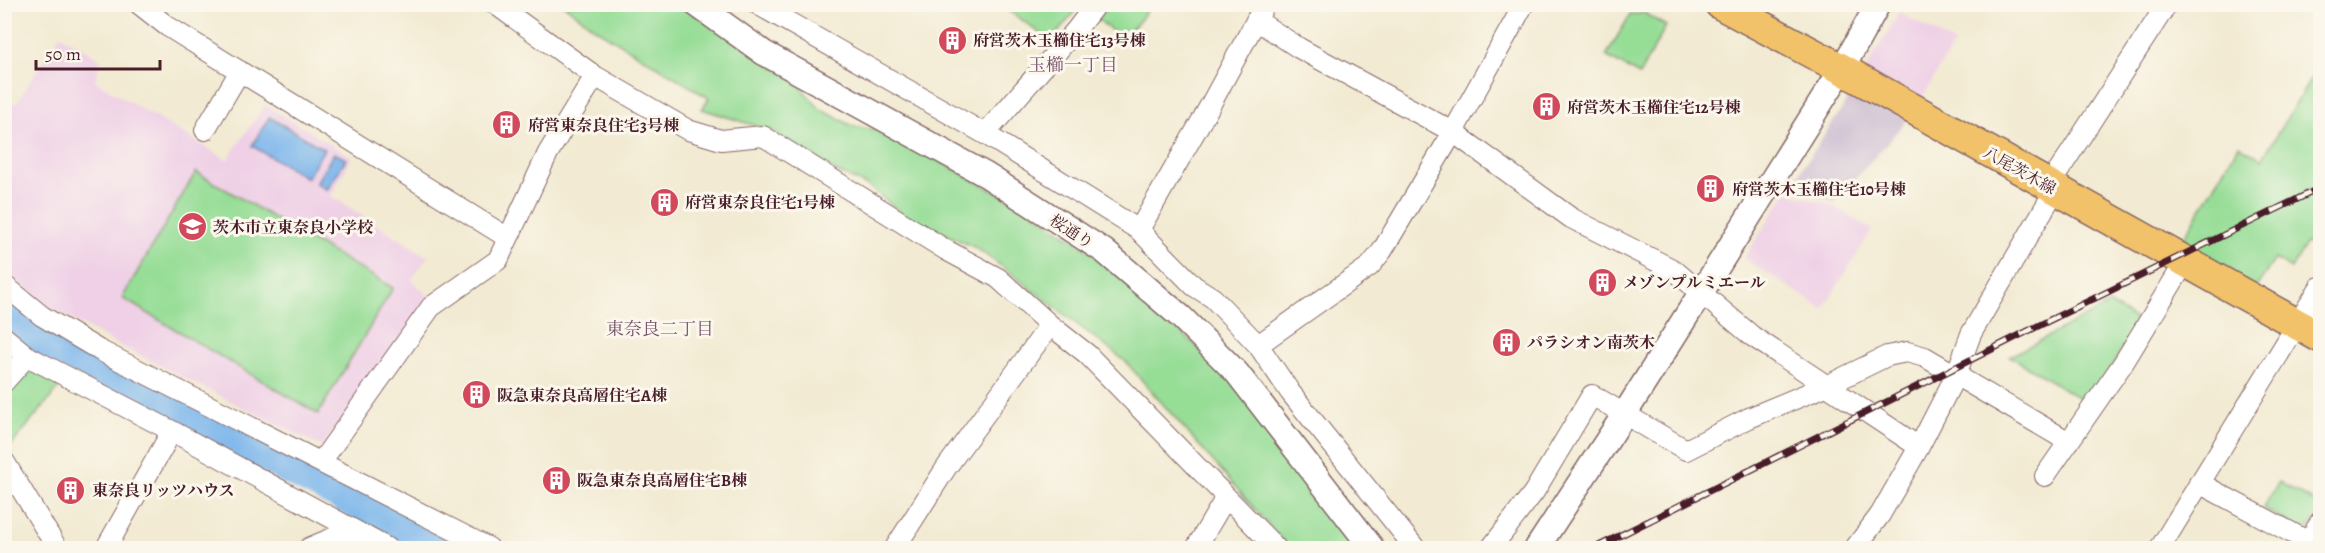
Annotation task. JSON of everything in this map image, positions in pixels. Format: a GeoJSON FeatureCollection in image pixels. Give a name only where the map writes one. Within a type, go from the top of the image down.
{"type":"FeatureCollection","features":[{"type":"Feature","properties":{"kind":"main road","name":"八尾茨木線"},"geometry":{"type":"LineString","coordinates":[[1720,4],[1842,69],[2309,330]]}},
{"type":"Feature","properties":{"kind":"street"},"geometry":{"type":"LineString","coordinates":[[139,4],[167,26],[508,238]]}},
{"type":"Feature","properties":{"kind":"street"},"geometry":{"type":"LineString","coordinates":[[495,4],[562,55],[688,130],[721,140],[763,136],[946,250],[998,278],[1050,325],[1087,354],[1276,549]]}},
{"type":"Feature","properties":{"kind":"street","name":"桜通り"},"geometry":{"type":"LineString","coordinates":[[696,4],[764,53],[986,176],[1104,251],[1181,317],[1237,373],[1372,549]]}},
{"type":"Feature","properties":{"kind":"street"},"geometry":{"type":"LineString","coordinates":[[757,4],[985,134],[1139,230],[1194,286],[1213,298],[1258,345],[1290,393],[1415,549]]}},
{"type":"Feature","properties":{"kind":"street"},"geometry":{"type":"LineString","coordinates":[[985,134],[1096,4]]}},
{"type":"Feature","properties":{"kind":"street"},"geometry":{"type":"LineString","coordinates":[[1258,345],[1370,266],[1382,251],[1453,132],[1524,4]]}},
{"type":"Feature","properties":{"kind":"street"},"geometry":{"type":"LineString","coordinates":[[1537,549],[1842,69],[1878,4]]}},
{"type":"Feature","properties":{"kind":"street"},"geometry":{"type":"LineString","coordinates":[[1855,549],[1880,515],[1919,447],[1956,375],[1971,334],[2052,188],[2167,4]]}},
{"type":"Feature","properties":{"kind":"street"},"geometry":{"type":"LineString","coordinates":[[1139,230],[1208,111],[1261,12],[1299,48],[1453,132],[1571,218],[1674,270],[1752,336],[1919,447]]}},
{"type":"Feature","properties":{"kind":"street"},"geometry":{"type":"LineString","coordinates":[[205,130],[240,71]]}},
{"type":"Feature","properties":{"kind":"street"},"geometry":{"type":"LineString","coordinates":[[321,462],[431,307],[498,260],[548,153],[595,76]]}},
{"type":"Feature","properties":{"kind":"street"},"geometry":{"type":"LineString","coordinates":[[2045,476],[2124,362],[2185,262]]}},
{"type":"Feature","properties":{"kind":"street"},"geometry":{"type":"LineString","coordinates":[[4,285],[42,316],[99,350],[489,549]]}},
{"type":"Feature","properties":{"kind":"street"},"geometry":{"type":"LineString","coordinates":[[2161,548],[2199,483],[2309,330],[2320,287]]}},
{"type":"Feature","properties":{"kind":"street"},"geometry":{"type":"LineString","coordinates":[[895,549],[946,468],[1050,325]]}},
{"type":"Feature","properties":{"kind":"street"},"geometry":{"type":"LineString","coordinates":[[4,337],[27,356],[172,431],[387,549]]}},
{"type":"Feature","properties":{"kind":"street"},"geometry":{"type":"LineString","coordinates":[[1491,549],[1534,492],[1592,395],[1686,450],[1749,418],[1828,385],[1887,356],[1907,352],[1925,357],[2069,442]]}},
{"type":"Feature","properties":{"kind":"street"},"geometry":{"type":"LineString","coordinates":[[4,382],[27,356]]}},
{"type":"Feature","properties":{"kind":"street"},"geometry":{"type":"LineString","coordinates":[[106,549],[172,431]]}},
{"type":"Feature","properties":{"kind":"street"},"geometry":{"type":"LineString","coordinates":[[4,461],[57,549]]}},
{"type":"Feature","properties":{"kind":"street"},"geometry":{"type":"LineString","coordinates":[[2199,483],[2311,546],[2320,522]]}},
{"type":"Feature","properties":{"kind":"street"},"geometry":{"type":"LineString","coordinates":[[1196,549],[1226,497]]}},
{"type":"Feature","properties":{"kind":"street"},"geometry":{"type":"LineString","coordinates":[[309,549],[352,530]]}},
{"type":"Feature","properties":{"kind":"shaded area"},"geometry":{"type":"Polygon","coordinates":[[[1899,12],[1954,43],[1920,102],[1865,71],[1899,12]]]}},
{"type":"Feature","properties":{"kind":"shaded area","name":"茨木市立東奈良小学校"},"geometry":{"type":"Polygon","coordinates":[[[60,35],[101,59],[95,81],[227,160],[265,105],[352,157],[331,196],[428,257],[411,280],[433,300],[322,447],[107,339],[48,306],[5,270],[4,98],[16,104],[60,35]]]}},
{"type":"Feature","properties":{"kind":"shaded area"},"geometry":{"type":"Polygon","coordinates":[[[1855,89],[1908,119],[1835,202],[1790,187],[1855,89]]]}},
{"type":"Feature","properties":{"kind":"shaded area"},"geometry":{"type":"Polygon","coordinates":[[[1787,192],[1833,206],[1872,230],[1823,309],[1744,258],[1787,192]]]}},
{"type":"Feature","properties":{"kind":"green space"},"geometry":{"type":"Polygon","coordinates":[[[564,5],[681,5],[795,81],[820,109],[852,126],[884,131],[1031,211],[1095,254],[1227,374],[1360,548],[1289,548],[1125,361],[1008,271],[976,248],[905,216],[868,186],[833,170],[772,131],[702,109],[709,98],[596,29],[564,5]]]}},
{"type":"Feature","properties":{"kind":"green space"},"geometry":{"type":"Polygon","coordinates":[[[1001,5],[1080,5],[1051,41],[1001,5]]]}},
{"type":"Feature","properties":{"kind":"green space"},"geometry":{"type":"Polygon","coordinates":[[[1109,5],[1150,5],[1123,39],[1097,19],[1109,5]]]}},
{"type":"Feature","properties":{"kind":"green space"},"geometry":{"type":"Polygon","coordinates":[[[1644,13],[1666,26],[1639,75],[1606,56],[1630,15],[1644,13]]]}},
{"type":"Feature","properties":{"kind":"green space"},"geometry":{"type":"Polygon","coordinates":[[[2320,64],[2320,250],[2307,242],[2291,269],[2275,259],[2255,289],[2184,248],[2182,241],[2239,145],[2262,159],[2320,64]]]}},
{"type":"Feature","properties":{"kind":"green space"},"geometry":{"type":"Polygon","coordinates":[[[196,172],[393,288],[318,414],[122,298],[196,172]]]}},
{"type":"Feature","properties":{"kind":"green space"},"geometry":{"type":"Polygon","coordinates":[[[2110,304],[2139,322],[2089,404],[2010,356],[2110,304]]]}},
{"type":"Feature","properties":{"kind":"green space"},"geometry":{"type":"Polygon","coordinates":[[[34,370],[61,385],[9,448],[4,422],[5,395],[17,380],[34,370]]]}},
{"type":"Feature","properties":{"kind":"green space"},"geometry":{"type":"Polygon","coordinates":[[[2279,482],[2320,505],[2320,510],[2309,529],[2302,530],[2263,508],[2279,482]]]}},
{"type":"Feature","properties":{"kind":"water"},"geometry":{"type":"Polygon","coordinates":[[[269,117],[324,149],[307,178],[252,146],[269,117]]]}},
{"type":"Feature","properties":{"kind":"water"},"geometry":{"type":"Polygon","coordinates":[[[334,153],[346,159],[327,190],[316,183],[334,153]]]}},
{"type":"Feature","properties":{"kind":"waterway"},"geometry":{"type":"LineString","coordinates":[[4,312],[36,337],[88,367],[442,548]]}},
{"type":"Feature","properties":{"kind":"railway"},"geometry":{"type":"LineString","coordinates":[[1595,548],[2044,323],[2320,188]]}},
{"type":"Feature","properties":{"kind":"place","name":"府営茨木玉櫛住宅13号棟"},"geometry":{"type":"Point","coordinates":[952,40]}},
{"type":"Feature","properties":{"kind":"place","name":"府営茨木玉櫛住宅12号棟"},"geometry":{"type":"Point","coordinates":[1546,107]}},
{"type":"Feature","properties":{"kind":"place","name":"府営東奈良住宅3号棟"},"geometry":{"type":"Point","coordinates":[507,125]}},
{"type":"Feature","properties":{"kind":"place","name":"府営茨木玉櫛住宅10号棟"},"geometry":{"type":"Point","coordinates":[1711,189]}},
{"type":"Feature","properties":{"kind":"place","name":"府営東奈良住宅1号棟"},"geometry":{"type":"Point","coordinates":[664,202]}},
{"type":"Feature","properties":{"kind":"place","name":"茨木市立東奈良小学校"},"geometry":{"type":"Point","coordinates":[192,227]}},
{"type":"Feature","properties":{"kind":"place","name":"メゾンプルミエール"},"geometry":{"type":"Point","coordinates":[1602,282]}},
{"type":"Feature","properties":{"kind":"place","name":"パラシオン南茨木"},"geometry":{"type":"Point","coordinates":[1506,342]}},
{"type":"Feature","properties":{"kind":"place","name":"阪急東奈良高層住宅A棟"},"geometry":{"type":"Point","coordinates":[476,395]}},
{"type":"Feature","properties":{"kind":"place","name":"阪急東奈良高層住宅B棟"},"geometry":{"type":"Point","coordinates":[556,480]}},
{"type":"Feature","properties":{"kind":"place","name":"東奈良リッツハウス"},"geometry":{"type":"Point","coordinates":[71,490]}},
{"type":"Feature","properties":{"kind":"district","name":"玉櫛一丁目"},"geometry":{"type":"Point","coordinates":[1073,65]}},
{"type":"Feature","properties":{"kind":"district","name":"東奈良二丁目"},"geometry":{"type":"Point","coordinates":[660,329]}}]}
